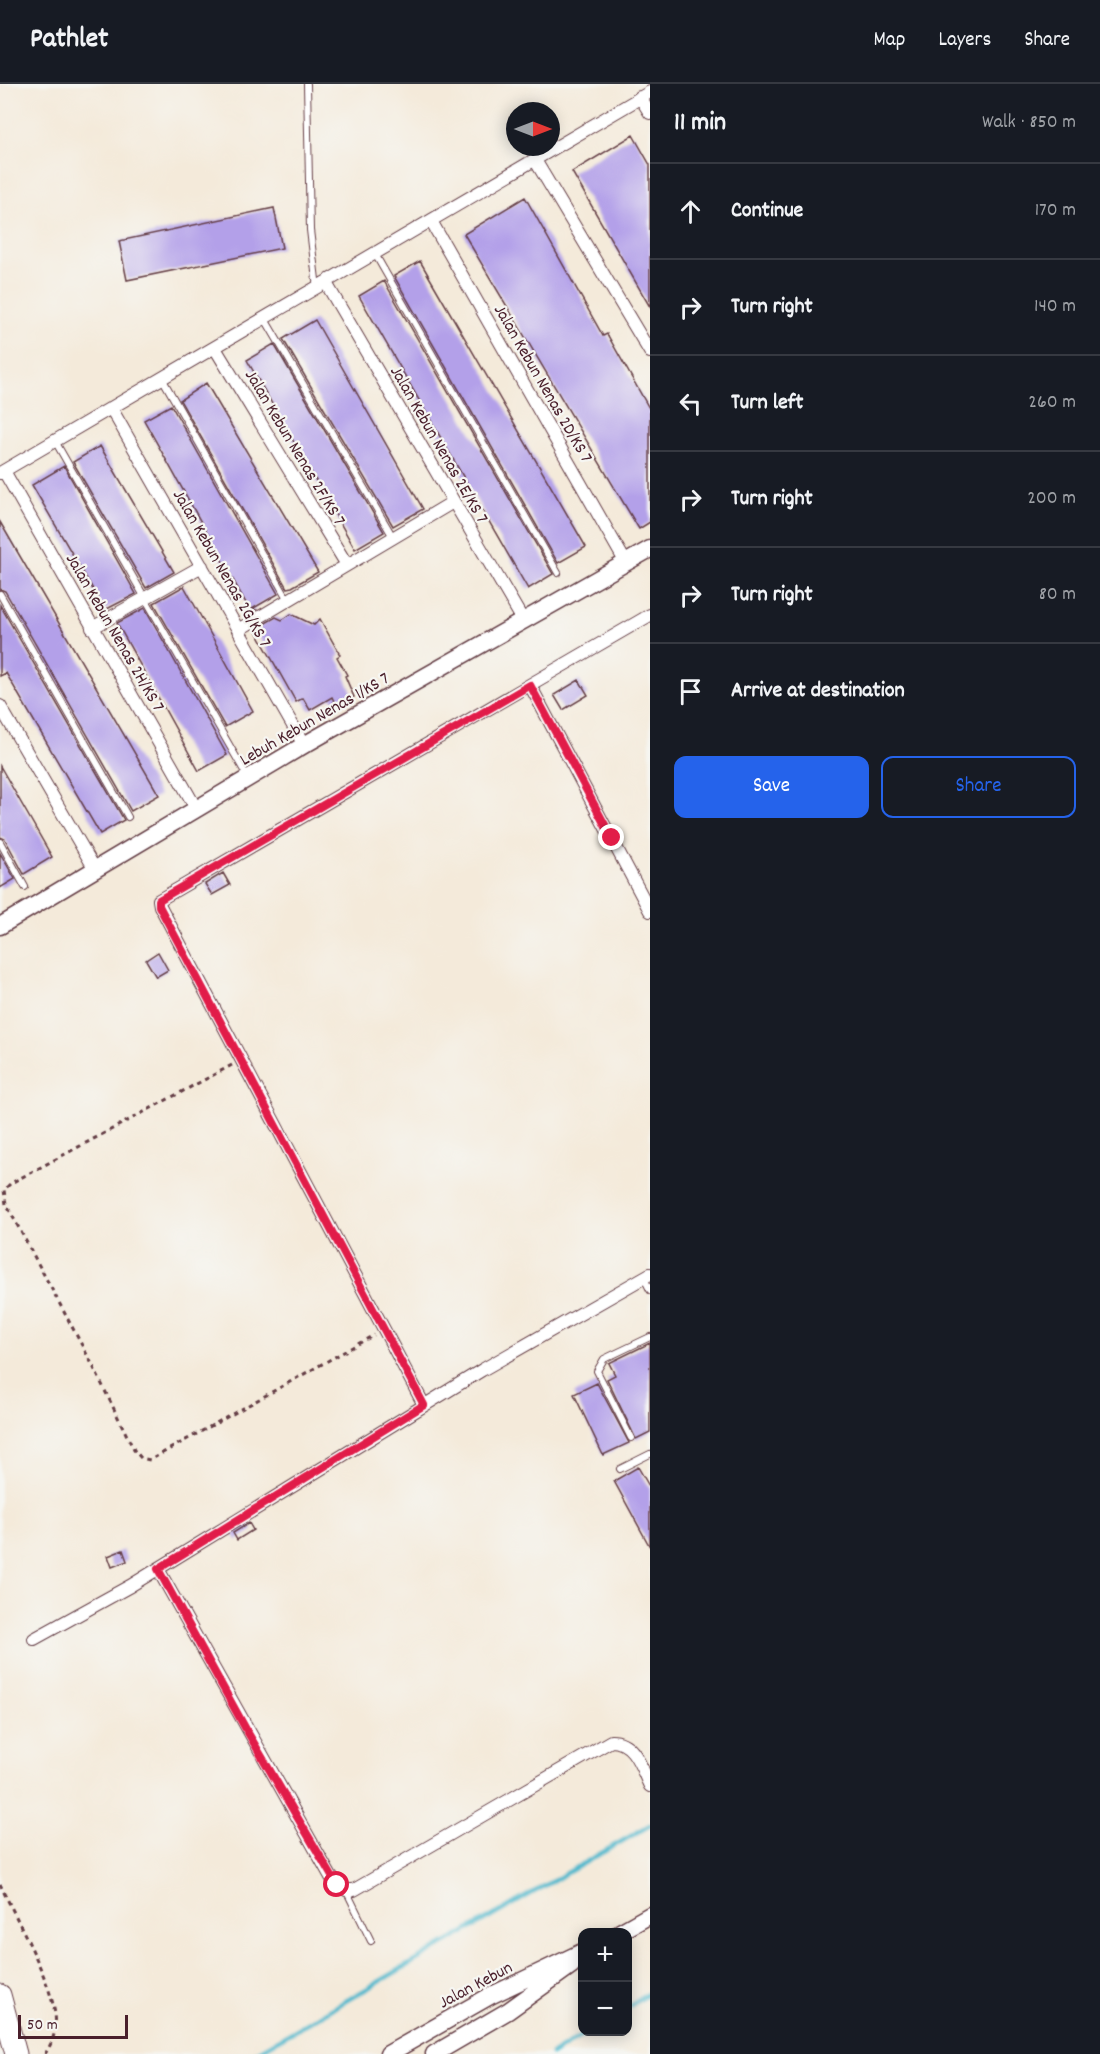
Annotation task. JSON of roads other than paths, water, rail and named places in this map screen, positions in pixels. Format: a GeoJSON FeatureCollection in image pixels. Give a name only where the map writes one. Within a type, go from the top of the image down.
{"type":"FeatureCollection","features":[{"type":"Feature","properties":{"kind":"highway"},"geometry":{"type":"LineString","coordinates":[[0,1995],[16,2054]]}},
{"type":"Feature","properties":{"kind":"street"},"geometry":{"type":"LineString","coordinates":[[2,472],[322,286],[645,94],[650,113]]}},
{"type":"Feature","properties":{"kind":"street"},"geometry":{"type":"LineString","coordinates":[[535,160],[650,352]]}},
{"type":"Feature","properties":{"kind":"street","name":"Jalan Kebun Nenas 2D/KS 7"},"geometry":{"type":"LineString","coordinates":[[430,221],[626,563]]}},
{"type":"Feature","properties":{"kind":"street","name":"Jalan Kebun Nenas 2E/KS 7"},"geometry":{"type":"LineString","coordinates":[[322,286],[524,622]]}},
{"type":"Feature","properties":{"kind":"street","name":"Jalan Kebun Nenas 2F/KS 7"},"geometry":{"type":"LineString","coordinates":[[215,348],[347,565]]}},
{"type":"Feature","properties":{"kind":"street","name":"Jalan Kebun Nenas 2G/KS 7"},"geometry":{"type":"LineString","coordinates":[[111,408],[304,745]]}},
{"type":"Feature","properties":{"kind":"street","name":"Jalan Kebun Nenas 2H/KS 7"},"geometry":{"type":"LineString","coordinates":[[2,472],[197,810]]}},
{"type":"Feature","properties":{"kind":"street"},"geometry":{"type":"LineString","coordinates":[[238,630],[453,502]]}},
{"type":"Feature","properties":{"kind":"street","name":"Lebuh Kebun Nenas 1/KS 7"},"geometry":{"type":"LineString","coordinates":[[0,926],[96,871],[304,745],[650,549]]}},
{"type":"Feature","properties":{"kind":"street"},"geometry":{"type":"LineString","coordinates":[[92,628],[202,566]]}},
{"type":"Feature","properties":{"kind":"street"},"geometry":{"type":"LineString","coordinates":[[424,1405],[159,906],[160,897],[650,615]]}},
{"type":"Feature","properties":{"kind":"street"},"geometry":{"type":"LineString","coordinates":[[530,685],[650,911]]}},
{"type":"Feature","properties":{"kind":"street"},"geometry":{"type":"LineString","coordinates":[[0,706],[96,871]]}},
{"type":"Feature","properties":{"kind":"street"},"geometry":{"type":"LineString","coordinates":[[34,1640],[158,1569],[424,1405],[647,1276]]}},
{"type":"Feature","properties":{"kind":"street"},"geometry":{"type":"LineString","coordinates":[[158,1569],[331,1877],[346,1890],[354,1890],[611,1742],[619,1742],[632,1749],[650,1786]]}},
{"type":"Feature","properties":{"kind":"street"},"geometry":{"type":"LineString","coordinates":[[627,1928],[650,1915]]}},
{"type":"Feature","properties":{"kind":"street","name":"Jalan Kebun"},"geometry":{"type":"LineString","coordinates":[[388,2054],[490,1996],[578,1954]]}},
{"type":"Feature","properties":{"kind":"street","name":"Jalan Kebun"},"geometry":{"type":"LineString","coordinates":[[434,2054],[508,2011],[578,1961]]}},
{"type":"Feature","properties":{"kind":"lane"},"geometry":{"type":"LineString","coordinates":[[307,84],[310,230],[322,286]]}},
{"type":"Feature","properties":{"kind":"lane"},"geometry":{"type":"LineString","coordinates":[[375,254],[558,573]]}},
{"type":"Feature","properties":{"kind":"lane"},"geometry":{"type":"LineString","coordinates":[[265,319],[393,537]]}},
{"type":"Feature","properties":{"kind":"lane"},"geometry":{"type":"LineString","coordinates":[[162,378],[288,600]]}},
{"type":"Feature","properties":{"kind":"lane"},"geometry":{"type":"LineString","coordinates":[[55,441],[249,778]]}},
{"type":"Feature","properties":{"kind":"lane"},"geometry":{"type":"LineString","coordinates":[[0,594],[128,817]]}},
{"type":"Feature","properties":{"kind":"lane"},"geometry":{"type":"LineString","coordinates":[[0,842],[25,887]]}},
{"type":"Feature","properties":{"kind":"lane"},"geometry":{"type":"LineString","coordinates":[[647,1276],[650,1290]]}},
{"type":"Feature","properties":{"kind":"lane"},"geometry":{"type":"LineString","coordinates":[[630,1438],[597,1371],[604,1359],[650,1336]]}},
{"type":"Feature","properties":{"kind":"lane"},"geometry":{"type":"LineString","coordinates":[[620,1469],[650,1454]]}},
{"type":"Feature","properties":{"kind":"lane"},"geometry":{"type":"LineString","coordinates":[[346,1890],[371,1941]]}},
{"type":"Feature","properties":{"kind":"waterway"},"geometry":{"type":"LineString","coordinates":[[254,2054],[650,1825]]}},
{"type":"Feature","properties":{"kind":"waterway"},"geometry":{"type":"LineString","coordinates":[[632,2004],[650,1993]]}},
{"type":"Feature","properties":{"kind":"waterway"},"geometry":{"type":"LineString","coordinates":[[552,2054],[581,2036]]}}]}
